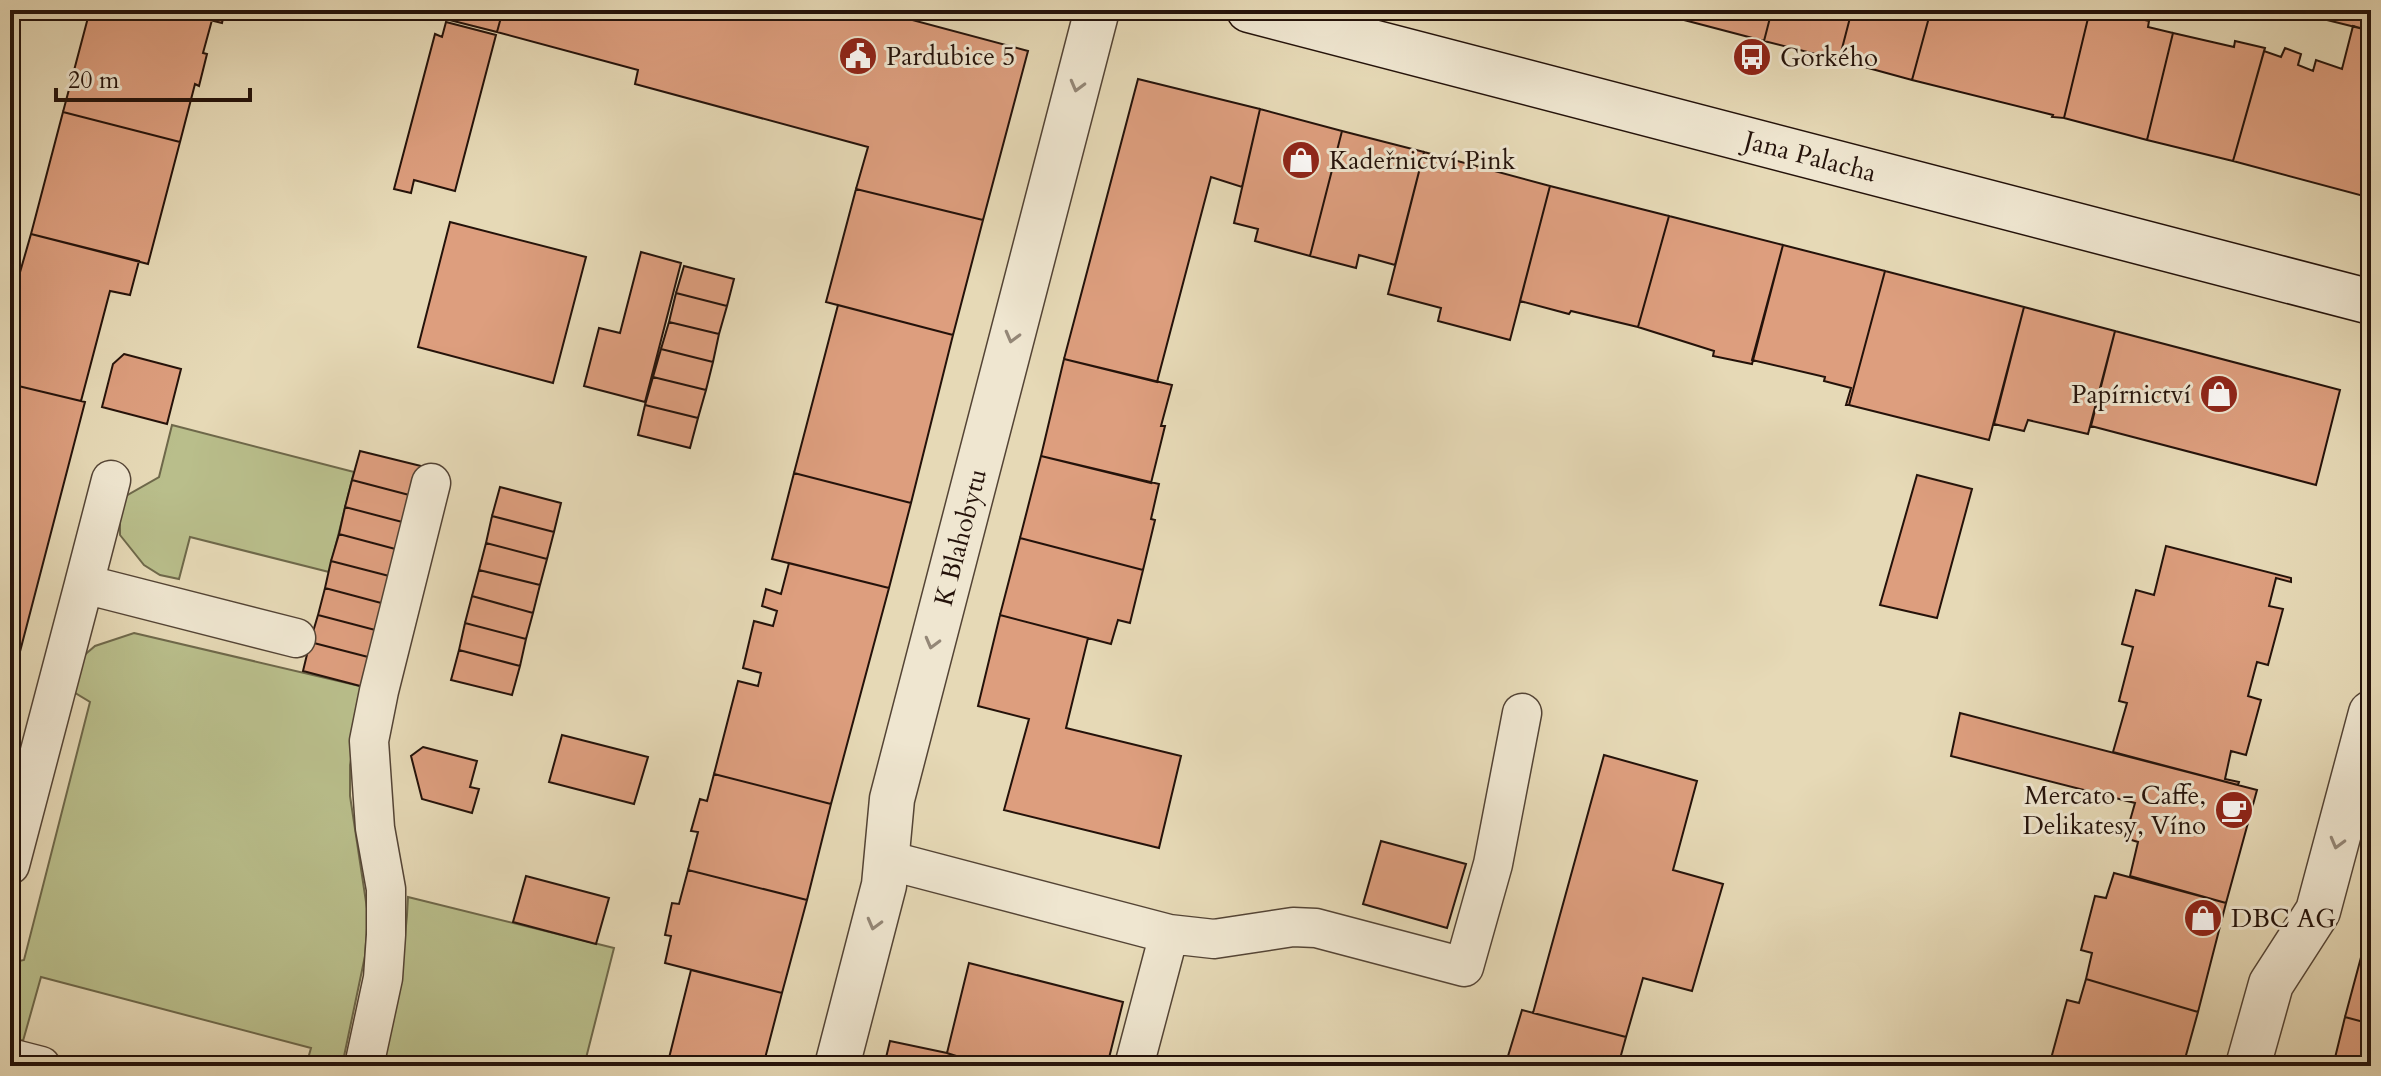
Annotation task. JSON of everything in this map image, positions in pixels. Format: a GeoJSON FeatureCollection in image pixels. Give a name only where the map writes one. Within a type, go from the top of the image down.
{"type":"FeatureCollection","features":[{"type":"Feature","properties":{"kind":"street","name":"K Blahobytu"},"geometry":{"type":"LineString","coordinates":[[837,1066],[884,885],[892,799],[1097,10]]}},
{"type":"Feature","properties":{"kind":"street","name":"Jana Palacha"},"geometry":{"type":"LineString","coordinates":[[1249,10],[2371,302]]}},
{"type":"Feature","properties":{"kind":"street"},"geometry":{"type":"LineString","coordinates":[[2248,1066],[2271,984],[2318,911],[2371,713]]}},
{"type":"Feature","properties":{"kind":"lane"},"geometry":{"type":"LineString","coordinates":[[10,865],[111,480]]}},
{"type":"Feature","properties":{"kind":"lane"},"geometry":{"type":"LineString","coordinates":[[364,1066],[383,978],[386,935],[386,889],[375,828],[369,741],[431,483]]}},
{"type":"Feature","properties":{"kind":"lane"},"geometry":{"type":"LineString","coordinates":[[84,584],[296,638]]}},
{"type":"Feature","properties":{"kind":"lane"},"geometry":{"type":"LineString","coordinates":[[887,860],[1169,934],[1214,939],[1293,927],[1316,928],[1464,967],[1493,864],[1522,713]]}},
{"type":"Feature","properties":{"kind":"lane"},"geometry":{"type":"LineString","coordinates":[[1134,1066],[1169,934]]}},
{"type":"Feature","properties":{"kind":"lane"},"geometry":{"type":"LineString","coordinates":[[10,1058],[41,1066]]}},
{"type":"Feature","properties":{"kind":"green space"},"geometry":{"type":"Polygon","coordinates":[[[172,425],[354,472],[329,572],[190,537],[179,579],[160,575],[144,565],[120,535],[120,518],[126,496],[159,477],[172,425]]]}},
{"type":"Feature","properties":{"kind":"green space"},"geometry":{"type":"Polygon","coordinates":[[[134,633],[364,687],[350,765],[350,796],[368,915],[365,956],[342,1066],[306,1066],[311,1048],[41,977],[23,1041],[10,1036],[10,963],[24,960],[90,702],[72,691],[81,658],[95,646],[134,633]]]}},
{"type":"Feature","properties":{"kind":"green space"},"geometry":{"type":"Polygon","coordinates":[[[408,897],[614,948],[584,1066],[380,1066],[402,961],[408,897]]]}},
{"type":"Feature","properties":{"kind":"building"},"geometry":{"type":"Polygon","coordinates":[[[90,10],[169,10],[212,20],[203,53],[207,54],[199,86],[195,84],[180,142],[63,112],[90,10]]]}},
{"type":"Feature","properties":{"kind":"building"},"geometry":{"type":"Polygon","coordinates":[[[169,10],[225,10],[222,23],[169,10]]]}},
{"type":"Feature","properties":{"kind":"building"},"geometry":{"type":"Polygon","coordinates":[[[393,10],[503,10],[497,32],[414,11],[414,16],[393,10]]]}},
{"type":"Feature","properties":{"kind":"building"},"geometry":{"type":"Polygon","coordinates":[[[503,10],[875,10],[1028,51],[983,220],[856,189],[868,147],[635,84],[638,70],[497,32],[503,10]]]}},
{"type":"Feature","properties":{"kind":"building"},"geometry":{"type":"Polygon","coordinates":[[[1644,10],[1687,10],[1684,20],[1644,10]]]}},
{"type":"Feature","properties":{"kind":"building"},"geometry":{"type":"Polygon","coordinates":[[[1687,10],[1772,10],[1764,41],[1684,20],[1687,10]]]}},
{"type":"Feature","properties":{"kind":"building"},"geometry":{"type":"Polygon","coordinates":[[[1772,10],[1852,10],[1839,60],[1764,41],[1772,10]]]}},
{"type":"Feature","properties":{"kind":"building"},"geometry":{"type":"Polygon","coordinates":[[[1852,10],[1931,10],[1912,80],[1839,60],[1852,10]]]}},
{"type":"Feature","properties":{"kind":"building"},"geometry":{"type":"Polygon","coordinates":[[[1931,10],[2090,10],[2064,118],[1912,80],[1931,10]]]}},
{"type":"Feature","properties":{"kind":"building"},"geometry":{"type":"Polygon","coordinates":[[[2090,10],[2104,10],[2149,21],[2148,27],[2173,33],[2147,140],[2064,118],[2090,10]]]}},
{"type":"Feature","properties":{"kind":"building"},"geometry":{"type":"Polygon","coordinates":[[[2330,10],[2371,10],[2371,31],[2327,20],[2330,10]]]}},
{"type":"Feature","properties":{"kind":"building"},"geometry":{"type":"Polygon","coordinates":[[[446,22],[496,35],[455,191],[414,180],[411,193],[394,189],[435,34],[442,37],[446,22]]]}},
{"type":"Feature","properties":{"kind":"building"},"geometry":{"type":"Polygon","coordinates":[[[2353,26],[2371,31],[2371,198],[2233,161],[2264,51],[2281,57],[2285,48],[2301,54],[2298,65],[2313,71],[2316,60],[2342,69],[2353,26]]]}},
{"type":"Feature","properties":{"kind":"building"},"geometry":{"type":"Polygon","coordinates":[[[2173,33],[2234,47],[2235,41],[2265,48],[2233,161],[2147,140],[2173,33]]]}},
{"type":"Feature","properties":{"kind":"building"},"geometry":{"type":"Polygon","coordinates":[[[1138,79],[1260,109],[1242,187],[1211,177],[1157,382],[1064,359],[1138,79]]]}},
{"type":"Feature","properties":{"kind":"building"},"geometry":{"type":"Polygon","coordinates":[[[1260,109],[1342,131],[1310,256],[1255,241],[1258,229],[1234,223],[1260,109]]]}},
{"type":"Feature","properties":{"kind":"building"},"geometry":{"type":"Polygon","coordinates":[[[63,112],[180,142],[148,264],[31,234],[63,112]]]}},
{"type":"Feature","properties":{"kind":"building"},"geometry":{"type":"Polygon","coordinates":[[[1342,131],[1424,152],[1395,265],[1359,255],[1356,268],[1310,256],[1342,131]]]}},
{"type":"Feature","properties":{"kind":"building"},"geometry":{"type":"Polygon","coordinates":[[[1424,152],[1550,186],[1510,340],[1438,321],[1441,308],[1388,294],[1424,152]]]}},
{"type":"Feature","properties":{"kind":"building"},"geometry":{"type":"Polygon","coordinates":[[[1550,186],[1669,216],[1638,327],[1520,301],[1550,186]]]}},
{"type":"Feature","properties":{"kind":"building"},"geometry":{"type":"Polygon","coordinates":[[[856,189],[983,220],[953,335],[826,302],[856,189]]]}},
{"type":"Feature","properties":{"kind":"building"},"geometry":{"type":"Polygon","coordinates":[[[1669,216],[1783,245],[1752,364],[1713,356],[1714,351],[1638,327],[1669,216]]]}},
{"type":"Feature","properties":{"kind":"building"},"geometry":{"type":"Polygon","coordinates":[[[450,222],[586,257],[553,383],[418,347],[450,222]]]}},
{"type":"Feature","properties":{"kind":"building"},"geometry":{"type":"Polygon","coordinates":[[[31,234],[139,261],[130,295],[110,291],[81,401],[10,384],[10,307],[31,234]]]}},
{"type":"Feature","properties":{"kind":"building"},"geometry":{"type":"Polygon","coordinates":[[[1783,245],[1885,271],[1849,405],[1846,405],[1851,388],[1824,381],[1825,377],[1752,360],[1783,245]]]}},
{"type":"Feature","properties":{"kind":"building"},"geometry":{"type":"Polygon","coordinates":[[[641,252],[681,263],[645,402],[584,386],[599,328],[620,333],[641,252]]]}},
{"type":"Feature","properties":{"kind":"building"},"geometry":{"type":"Polygon","coordinates":[[[684,266],[734,279],[727,306],[676,293],[684,266]]]}},
{"type":"Feature","properties":{"kind":"building"},"geometry":{"type":"Polygon","coordinates":[[[1885,271],[2024,307],[1989,440],[1849,405],[1885,271]]]}},
{"type":"Feature","properties":{"kind":"building"},"geometry":{"type":"Polygon","coordinates":[[[676,293],[727,306],[719,334],[669,322],[676,293]]]}},
{"type":"Feature","properties":{"kind":"building"},"geometry":{"type":"Polygon","coordinates":[[[838,305],[953,335],[911,503],[794,473],[838,305]]]}},
{"type":"Feature","properties":{"kind":"building"},"geometry":{"type":"Polygon","coordinates":[[[2024,307],[2115,331],[2088,434],[2028,420],[2024,431],[1994,424],[2024,307]]]}},
{"type":"Feature","properties":{"kind":"building"},"geometry":{"type":"Polygon","coordinates":[[[669,322],[719,334],[713,362],[661,349],[669,322]]]}},
{"type":"Feature","properties":{"kind":"building"},"geometry":{"type":"Polygon","coordinates":[[[2115,331],[2340,390],[2316,485],[2091,426],[2115,331]]]}},
{"type":"Feature","properties":{"kind":"building"},"geometry":{"type":"Polygon","coordinates":[[[661,349],[713,362],[706,390],[653,377],[661,349]]]}},
{"type":"Feature","properties":{"kind":"building"},"geometry":{"type":"Polygon","coordinates":[[[124,354],[181,369],[167,424],[102,407],[113,364],[124,354]]]}},
{"type":"Feature","properties":{"kind":"building"},"geometry":{"type":"Polygon","coordinates":[[[1064,359],[1172,385],[1151,483],[1041,456],[1064,359]]]}},
{"type":"Feature","properties":{"kind":"building"},"geometry":{"type":"Polygon","coordinates":[[[653,377],[706,390],[698,418],[645,405],[653,377]]]}},
{"type":"Feature","properties":{"kind":"building"},"geometry":{"type":"Polygon","coordinates":[[[10,384],[85,402],[10,690],[10,384]]]}},
{"type":"Feature","properties":{"kind":"building"},"geometry":{"type":"Polygon","coordinates":[[[645,405],[698,418],[690,448],[638,435],[645,405]]]}},
{"type":"Feature","properties":{"kind":"building"},"geometry":{"type":"Polygon","coordinates":[[[360,451],[421,466],[413,496],[352,480],[360,451]]]}},
{"type":"Feature","properties":{"kind":"building"},"geometry":{"type":"Polygon","coordinates":[[[1041,456],[1159,484],[1151,519],[1155,520],[1143,570],[1020,538],[1041,456]]]}},
{"type":"Feature","properties":{"kind":"building"},"geometry":{"type":"Polygon","coordinates":[[[794,473],[911,503],[889,588],[772,559],[794,473]]]}},
{"type":"Feature","properties":{"kind":"building"},"geometry":{"type":"Polygon","coordinates":[[[1917,475],[1972,489],[1937,618],[1880,605],[1917,475]]]}},
{"type":"Feature","properties":{"kind":"building"},"geometry":{"type":"Polygon","coordinates":[[[352,480],[413,496],[406,523],[345,507],[352,480]]]}},
{"type":"Feature","properties":{"kind":"building"},"geometry":{"type":"Polygon","coordinates":[[[500,487],[561,503],[554,532],[492,516],[500,487]]]}},
{"type":"Feature","properties":{"kind":"building"},"geometry":{"type":"Polygon","coordinates":[[[345,507],[406,523],[399,550],[339,534],[345,507]]]}},
{"type":"Feature","properties":{"kind":"building"},"geometry":{"type":"Polygon","coordinates":[[[492,516],[554,532],[547,559],[486,543],[492,516]]]}},
{"type":"Feature","properties":{"kind":"building"},"geometry":{"type":"Polygon","coordinates":[[[339,534],[399,550],[393,577],[331,561],[339,534]]]}},
{"type":"Feature","properties":{"kind":"building"},"geometry":{"type":"Polygon","coordinates":[[[1020,538],[1143,570],[1130,623],[1118,620],[1111,644],[1000,615],[1020,538]]]}},
{"type":"Feature","properties":{"kind":"building"},"geometry":{"type":"Polygon","coordinates":[[[486,543],[547,559],[540,585],[479,570],[486,543]]]}},
{"type":"Feature","properties":{"kind":"building"},"geometry":{"type":"Polygon","coordinates":[[[2166,546],[2291,578],[2291,582],[2276,578],[2269,606],[2283,609],[2268,665],[2257,662],[2248,696],[2261,700],[2246,755],[2231,751],[2225,779],[2239,782],[2238,785],[2113,752],[2127,703],[2119,701],[2133,647],[2122,644],[2136,590],[2154,595],[2166,546]]]}},
{"type":"Feature","properties":{"kind":"building"},"geometry":{"type":"Polygon","coordinates":[[[331,561],[393,577],[385,604],[325,588],[331,561]]]}},
{"type":"Feature","properties":{"kind":"building"},"geometry":{"type":"Polygon","coordinates":[[[789,563],[889,588],[831,804],[714,774],[738,681],[758,686],[761,673],[743,668],[754,621],[773,626],[777,611],[762,606],[766,589],[781,594],[789,563]]]}},
{"type":"Feature","properties":{"kind":"building"},"geometry":{"type":"Polygon","coordinates":[[[479,570],[540,585],[533,613],[472,596],[479,570]]]}},
{"type":"Feature","properties":{"kind":"building"},"geometry":{"type":"Polygon","coordinates":[[[325,588],[385,604],[379,631],[318,615],[325,588]]]}},
{"type":"Feature","properties":{"kind":"building"},"geometry":{"type":"Polygon","coordinates":[[[472,596],[533,613],[526,639],[465,623],[472,596]]]}},
{"type":"Feature","properties":{"kind":"building"},"geometry":{"type":"Polygon","coordinates":[[[318,615],[379,631],[372,658],[310,642],[318,615]]]}},
{"type":"Feature","properties":{"kind":"building"},"geometry":{"type":"Polygon","coordinates":[[[1000,615],[1088,638],[1066,728],[1181,756],[1159,848],[1004,810],[1029,719],[978,706],[1000,615]]]}},
{"type":"Feature","properties":{"kind":"building"},"geometry":{"type":"Polygon","coordinates":[[[465,623],[526,639],[520,666],[459,650],[465,623]]]}},
{"type":"Feature","properties":{"kind":"building"},"geometry":{"type":"Polygon","coordinates":[[[310,642],[372,658],[364,687],[303,671],[310,642]]]}},
{"type":"Feature","properties":{"kind":"building"},"geometry":{"type":"Polygon","coordinates":[[[459,650],[520,666],[512,695],[451,680],[459,650]]]}},
{"type":"Feature","properties":{"kind":"building"},"geometry":{"type":"Polygon","coordinates":[[[1960,713],[2257,790],[2226,903],[2130,876],[2138,842],[2125,838],[2135,803],[1951,756],[1960,713]]]}},
{"type":"Feature","properties":{"kind":"building"},"geometry":{"type":"Polygon","coordinates":[[[562,735],[648,757],[634,804],[549,782],[562,735]]]}},
{"type":"Feature","properties":{"kind":"building"},"geometry":{"type":"Polygon","coordinates":[[[423,747],[477,761],[470,787],[479,789],[472,813],[422,799],[411,756],[423,747]]]}},
{"type":"Feature","properties":{"kind":"building"},"geometry":{"type":"Polygon","coordinates":[[[1604,755],[1697,781],[1673,870],[1723,884],[1692,991],[1643,978],[1626,1037],[1533,1013],[1604,755]]]}},
{"type":"Feature","properties":{"kind":"building"},"geometry":{"type":"Polygon","coordinates":[[[714,774],[831,804],[807,900],[688,870],[698,832],[691,831],[700,799],[707,801],[714,774]]]}},
{"type":"Feature","properties":{"kind":"building"},"geometry":{"type":"Polygon","coordinates":[[[1381,841],[1466,864],[1447,928],[1363,904],[1381,841]]]}},
{"type":"Feature","properties":{"kind":"building"},"geometry":{"type":"Polygon","coordinates":[[[688,870],[807,900],[782,993],[665,963],[671,936],[665,935],[672,903],[679,904],[688,870]]]}},
{"type":"Feature","properties":{"kind":"building"},"geometry":{"type":"Polygon","coordinates":[[[2114,873],[2226,903],[2198,1012],[2086,979],[2092,953],[2081,950],[2095,896],[2106,898],[2114,873]]]}},
{"type":"Feature","properties":{"kind":"building"},"geometry":{"type":"Polygon","coordinates":[[[526,876],[609,898],[596,944],[513,922],[526,876]]]}},
{"type":"Feature","properties":{"kind":"building"},"geometry":{"type":"Polygon","coordinates":[[[2371,920],[2371,1024],[2345,1017],[2371,920]]]}},
{"type":"Feature","properties":{"kind":"building"},"geometry":{"type":"Polygon","coordinates":[[[969,963],[1123,1002],[1107,1066],[987,1066],[947,1053],[969,963]]]}},
{"type":"Feature","properties":{"kind":"building"},"geometry":{"type":"Polygon","coordinates":[[[691,970],[782,993],[763,1066],[667,1066],[691,970]]]}},
{"type":"Feature","properties":{"kind":"building"},"geometry":{"type":"Polygon","coordinates":[[[2086,979],[2198,1012],[2183,1066],[2049,1066],[2067,1000],[2079,1003],[2086,979]]]}},
{"type":"Feature","properties":{"kind":"building"},"geometry":{"type":"Polygon","coordinates":[[[1522,1010],[1626,1037],[1618,1066],[1505,1066],[1522,1010]]]}},
{"type":"Feature","properties":{"kind":"building"},"geometry":{"type":"Polygon","coordinates":[[[2345,1017],[2371,1024],[2371,1066],[2333,1066],[2345,1017]]]}},
{"type":"Feature","properties":{"kind":"building"},"geometry":{"type":"Polygon","coordinates":[[[890,1041],[947,1053],[981,1066],[884,1066],[890,1041]]]}},
{"type":"Feature","properties":{"kind":"place","name":"Pardubice 5"},"geometry":{"type":"Point","coordinates":[858,56]}},
{"type":"Feature","properties":{"kind":"place","name":"Gorkého"},"geometry":{"type":"Point","coordinates":[1752,57]}},
{"type":"Feature","properties":{"kind":"place","name":"Kadeřnictví Pink"},"geometry":{"type":"Point","coordinates":[1301,160]}},
{"type":"Feature","properties":{"kind":"place","name":"Papírnictví"},"geometry":{"type":"Point","coordinates":[2219,394]}},
{"type":"Feature","properties":{"kind":"place","name":"Mercato - Caffe, Delikatesy, Víno"},"geometry":{"type":"Point","coordinates":[2234,810]}},
{"type":"Feature","properties":{"kind":"place","name":"DBC AG"},"geometry":{"type":"Point","coordinates":[2203,918]}}]}
